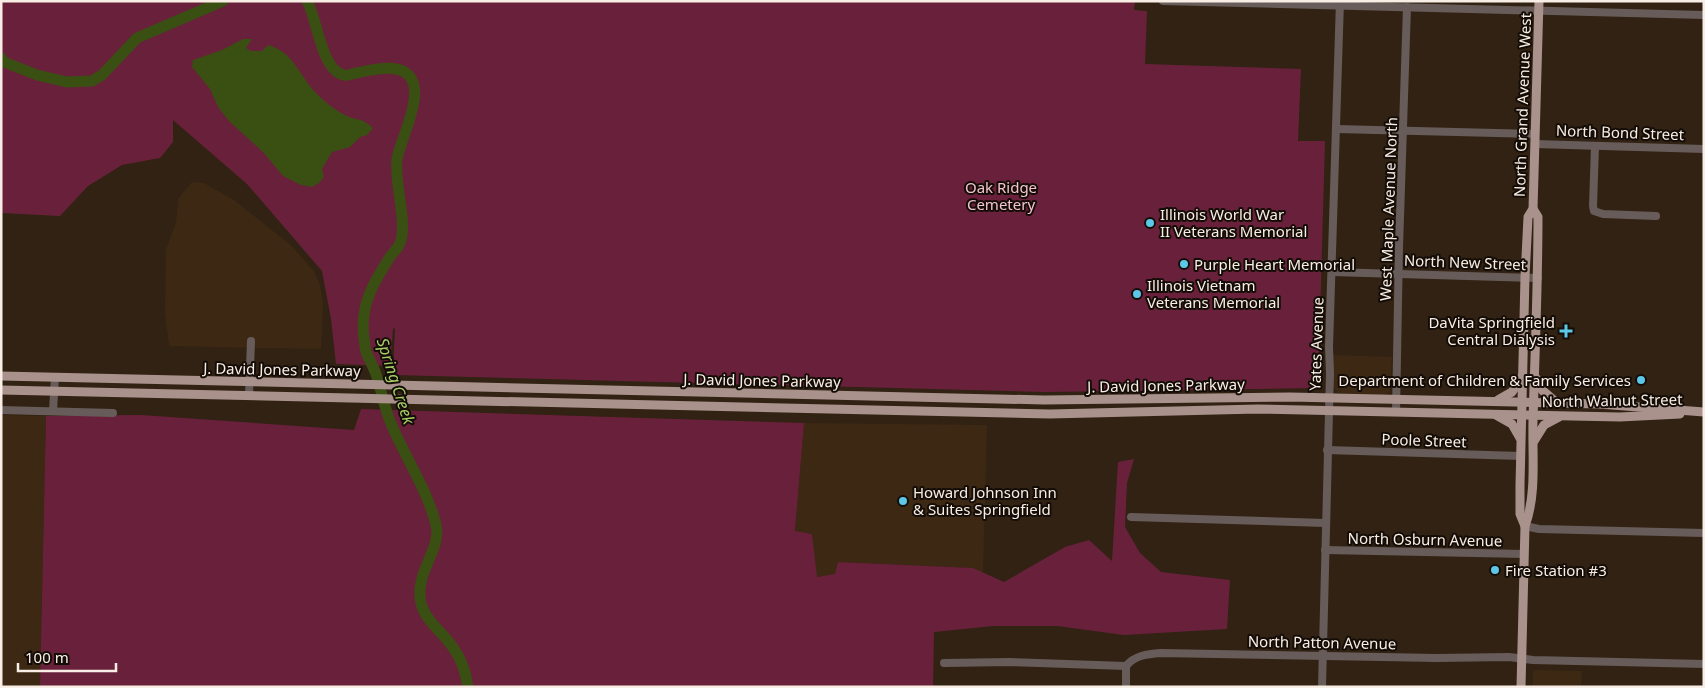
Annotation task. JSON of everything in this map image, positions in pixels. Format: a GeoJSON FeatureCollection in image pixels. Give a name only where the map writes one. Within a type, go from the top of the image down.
{"type":"FeatureCollection","features":[{"type":"Feature","properties":{"kind":"main road","name":"North Grand Avenue West"},"geometry":{"type":"LineString","coordinates":[[1521,687],[1524,554],[1524,526],[1520,514],[1522,375],[1528,217],[1533,210],[1539,6]]}},
{"type":"Feature","properties":{"kind":"main road","name":"North Grand Avenue West"},"geometry":{"type":"LineString","coordinates":[[1524,526],[1530,514],[1531,498],[1538,278],[1538,217],[1533,210]]}},
{"type":"Feature","properties":{"kind":"main road"},"geometry":{"type":"LineString","coordinates":[[1535,368],[1540,387],[1557,403]]}},
{"type":"Feature","properties":{"kind":"main road"},"geometry":{"type":"LineString","coordinates":[[1493,402],[1509,394],[1522,375]]}},
{"type":"Feature","properties":{"kind":"main road","name":"J. David Jones Parkway"},"geometry":{"type":"LineString","coordinates":[[1,376],[1053,400],[1238,397],[1522,402]]}},
{"type":"Feature","properties":{"kind":"main road","name":"J. David Jones Parkway"},"geometry":{"type":"LineString","coordinates":[[1,390],[1050,414],[1115,414],[1230,409],[1521,414]]}},
{"type":"Feature","properties":{"kind":"main road","name":"North Walnut Street"},"geometry":{"type":"LineString","coordinates":[[1522,402],[1632,406],[1704,412]]}},
{"type":"Feature","properties":{"kind":"main road","name":"North Walnut Street"},"geometry":{"type":"LineString","coordinates":[[1521,414],[1651,416],[1704,412]]}},
{"type":"Feature","properties":{"kind":"main road"},"geometry":{"type":"LineString","coordinates":[[1493,414],[1512,424],[1521,441]]}},
{"type":"Feature","properties":{"kind":"main road"},"geometry":{"type":"LineString","coordinates":[[1533,446],[1534,439],[1542,427],[1562,416]]}},
{"type":"Feature","properties":{"kind":"street"},"geometry":{"type":"LineString","coordinates":[[1163,1],[1340,3],[1407,7],[1539,6],[1704,15]]}},
{"type":"Feature","properties":{"kind":"street","name":"Yates Avenue"},"geometry":{"type":"LineString","coordinates":[[1322,687],[1328,398],[1340,3]]}},
{"type":"Feature","properties":{"kind":"street","name":"West Maple Avenue North"},"geometry":{"type":"LineString","coordinates":[[1396,412],[1407,7]]}},
{"type":"Feature","properties":{"kind":"street","name":"North Bond Street"},"geometry":{"type":"LineString","coordinates":[[1336,128],[1535,139],[1595,146],[1704,149]]}},
{"type":"Feature","properties":{"kind":"street"},"geometry":{"type":"LineString","coordinates":[[1595,146],[1594,211],[1603,214],[1656,216]]}},
{"type":"Feature","properties":{"kind":"street","name":"North New Street"},"geometry":{"type":"LineString","coordinates":[[1332,272],[1538,278]]}},
{"type":"Feature","properties":{"kind":"street"},"geometry":{"type":"LineString","coordinates":[[249,395],[251,341]]}},
{"type":"Feature","properties":{"kind":"street"},"geometry":{"type":"LineString","coordinates":[[53,411],[55,377]]}},
{"type":"Feature","properties":{"kind":"street"},"geometry":{"type":"LineString","coordinates":[[1,410],[114,413]]}},
{"type":"Feature","properties":{"kind":"street","name":"Poole Street"},"geometry":{"type":"LineString","coordinates":[[1327,450],[1520,456]]}},
{"type":"Feature","properties":{"kind":"street"},"geometry":{"type":"LineString","coordinates":[[1130,517],[1325,523]]}},
{"type":"Feature","properties":{"kind":"street"},"geometry":{"type":"LineString","coordinates":[[1524,526],[1536,528],[1704,533]]}},
{"type":"Feature","properties":{"kind":"street","name":"North Osburn Avenue"},"geometry":{"type":"LineString","coordinates":[[1324,550],[1524,554]]}},
{"type":"Feature","properties":{"kind":"street","name":"North Patton Avenue"},"geometry":{"type":"LineString","coordinates":[[944,663],[1010,662],[1126,666],[1130,661],[1139,656],[1161,653],[1522,658],[1704,664]]}},
{"type":"Feature","properties":{"kind":"street"},"geometry":{"type":"LineString","coordinates":[[1126,666],[1126,687]]}},
{"type":"Feature","properties":{"kind":"shaded area"},"geometry":{"type":"Polygon","coordinates":[[[243,39],[252,39],[246,48],[251,51],[262,51],[268,45],[277,48],[296,65],[311,87],[327,103],[341,113],[362,120],[373,128],[367,135],[360,137],[350,147],[332,152],[322,169],[324,177],[312,187],[301,185],[283,176],[264,153],[229,121],[218,107],[210,89],[192,67],[193,60],[222,50],[243,39]]]}},
{"type":"Feature","properties":{"kind":"shaded area"},"geometry":{"type":"Polygon","coordinates":[[[192,182],[204,183],[234,200],[292,246],[314,271],[320,285],[323,303],[321,349],[169,346],[165,313],[166,249],[176,223],[178,199],[192,182]]]}},
{"type":"Feature","properties":{"kind":"shaded area"},"geometry":{"type":"Polygon","coordinates":[[[1333,355],[1392,357],[1390,391],[1386,395],[1338,393],[1333,387],[1333,355]]]}},
{"type":"Feature","properties":{"kind":"shaded area"},"geometry":{"type":"Polygon","coordinates":[[[1,415],[46,416],[40,687],[1,687],[1,415]]]}},
{"type":"Feature","properties":{"kind":"shaded area"},"geometry":{"type":"Polygon","coordinates":[[[804,423],[987,425],[983,573],[973,568],[838,562],[835,575],[816,577],[812,534],[795,531],[804,423]]]}},
{"type":"Feature","properties":{"kind":"shaded area"},"geometry":{"type":"Polygon","coordinates":[[[1533,670],[1582,671],[1581,687],[1533,687],[1533,670]]]}},
{"type":"Feature","properties":{"kind":"green space","name":"Oak Ridge Cemetery"},"geometry":{"type":"Polygon","coordinates":[[[1,1],[1135,1],[1134,10],[1147,11],[1145,64],[1301,69],[1298,141],[1325,141],[1318,388],[1045,392],[393,375],[395,328],[393,329],[390,366],[336,364],[331,319],[322,271],[247,184],[173,120],[173,142],[160,158],[122,165],[88,186],[60,216],[1,213],[1,1]]]}},
{"type":"Feature","properties":{"kind":"green space"},"geometry":{"type":"Polygon","coordinates":[[[361,409],[804,423],[795,531],[812,534],[817,577],[835,574],[838,562],[973,568],[1004,582],[1065,547],[1089,540],[1112,561],[1118,462],[1134,459],[1127,483],[1125,527],[1140,553],[1161,572],[1230,580],[1227,629],[1124,635],[1057,626],[993,626],[934,632],[933,687],[40,687],[46,416],[141,415],[354,430],[361,409]]]}},
{"type":"Feature","properties":{"kind":"waterway","name":"Spring Creek"},"geometry":{"type":"LineString","coordinates":[[1,58],[4,62],[37,75],[67,82],[92,81],[102,75],[137,38],[223,1]]}},
{"type":"Feature","properties":{"kind":"waterway","name":"Spring Creek"},"geometry":{"type":"LineString","coordinates":[[307,1],[325,54],[336,71],[347,75],[386,68],[402,70],[408,74],[414,88],[413,108],[397,159],[402,235],[399,245],[384,266],[370,293],[365,308],[363,324],[366,352],[376,374],[390,421],[427,498],[436,525],[435,543],[421,581],[420,592],[423,610],[457,653],[468,687]]}},
{"type":"Feature","properties":{"kind":"place","name":"Illinois World War II Veterans Memorial"},"geometry":{"type":"Point","coordinates":[1150,223]}},
{"type":"Feature","properties":{"kind":"place","name":"Purple Heart Memorial"},"geometry":{"type":"Point","coordinates":[1184,264]}},
{"type":"Feature","properties":{"kind":"place","name":"Illinois Vietnam Veterans Memorial"},"geometry":{"type":"Point","coordinates":[1137,294]}},
{"type":"Feature","properties":{"kind":"place","name":"DaVita Springfield Central Dialysis"},"geometry":{"type":"Point","coordinates":[1566,331]}},
{"type":"Feature","properties":{"kind":"place","name":"Department of Children & Family Services"},"geometry":{"type":"Point","coordinates":[1641,380]}},
{"type":"Feature","properties":{"kind":"place","name":"Howard Johnson Inn & Suites Springfield"},"geometry":{"type":"Point","coordinates":[903,501]}},
{"type":"Feature","properties":{"kind":"place","name":"Fire Station #3"},"geometry":{"type":"Point","coordinates":[1495,570]}}]}
